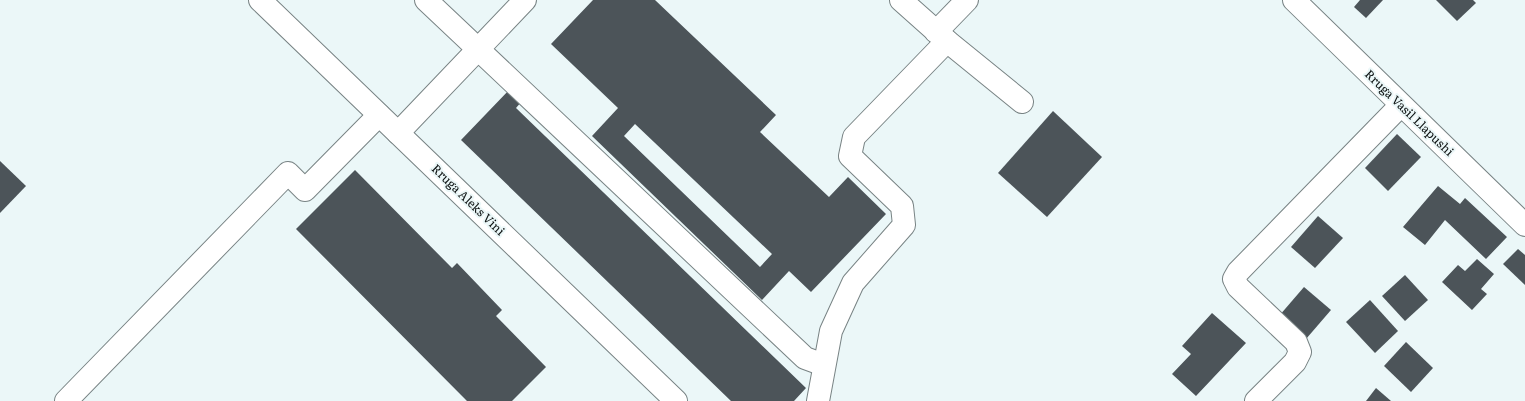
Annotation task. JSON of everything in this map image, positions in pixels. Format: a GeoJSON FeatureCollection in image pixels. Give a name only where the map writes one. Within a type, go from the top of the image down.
{"type":"FeatureCollection","features":[{"type":"Feature","properties":{"kind":"street","name":"Rruga Aleks Vini"},"geometry":{"type":"LineString","coordinates":[[260,0],[676,401]]}},
{"type":"Feature","properties":{"kind":"street"},"geometry":{"type":"LineString","coordinates":[[426,0],[805,358],[824,365]]}},
{"type":"Feature","properties":{"kind":"street"},"geometry":{"type":"LineString","coordinates":[[398,133],[525,0]]}},
{"type":"Feature","properties":{"kind":"street"},"geometry":{"type":"LineString","coordinates":[[901,0],[942,37],[1022,102]]}},
{"type":"Feature","properties":{"kind":"street"},"geometry":{"type":"LineString","coordinates":[[818,401],[831,331],[853,283],[904,225],[902,206],[850,156],[854,137],[942,37],[967,0]]}},
{"type":"Feature","properties":{"kind":"street","name":"Rruga Vasil Llapushi"},"geometry":{"type":"LineString","coordinates":[[1300,2],[1401,105],[1525,225]]}},
{"type":"Feature","properties":{"kind":"street"},"geometry":{"type":"LineString","coordinates":[[1256,401],[1295,362],[1300,352],[1296,342],[1238,287],[1234,279],[1238,272],[1401,105]]}},
{"type":"Feature","properties":{"kind":"street"},"geometry":{"type":"LineString","coordinates":[[66,401],[288,173],[305,190],[379,115]]}},
{"type":"Feature","properties":{"kind":"building"},"geometry":{"type":"Polygon","coordinates":[[[593,0],[655,0],[776,115],[760,132],[829,197],[848,177],[886,214],[811,292],[789,271],[762,300],[592,136],[618,108],[551,44],[593,0]],[[635,124],[624,136],[760,267],[772,254],[635,124]]]}},
{"type":"Feature","properties":{"kind":"building"},"geometry":{"type":"Polygon","coordinates":[[[1360,0],[1383,0],[1366,18],[1354,7],[1360,0]]]}},
{"type":"Feature","properties":{"kind":"building"},"geometry":{"type":"Polygon","coordinates":[[[1436,0],[1473,0],[1476,3],[1457,21],[1436,0]]]}},
{"type":"Feature","properties":{"kind":"building"},"geometry":{"type":"Polygon","coordinates":[[[510,89],[522,101],[516,108],[806,388],[794,401],[731,401],[461,140],[510,89]]]}},
{"type":"Feature","properties":{"kind":"building"},"geometry":{"type":"Polygon","coordinates":[[[1053,111],[1102,157],[1047,217],[998,173],[1053,111]]]}},
{"type":"Feature","properties":{"kind":"building"},"geometry":{"type":"Polygon","coordinates":[[[1397,134],[1421,157],[1388,191],[1365,168],[1397,134]]]}},
{"type":"Feature","properties":{"kind":"building"},"geometry":{"type":"Polygon","coordinates":[[[0,161],[26,186],[0,213],[0,161]]]}},
{"type":"Feature","properties":{"kind":"building"},"geometry":{"type":"Polygon","coordinates":[[[355,170],[452,268],[457,263],[502,310],[496,316],[546,367],[512,401],[467,401],[296,229],[355,170]]]}},
{"type":"Feature","properties":{"kind":"building"},"geometry":{"type":"Polygon","coordinates":[[[1438,186],[1460,204],[1465,198],[1507,237],[1486,259],[1445,220],[1425,245],[1403,227],[1438,186]]]}},
{"type":"Feature","properties":{"kind":"building"},"geometry":{"type":"Polygon","coordinates":[[[1318,216],[1343,238],[1315,268],[1291,247],[1318,216]]]}},
{"type":"Feature","properties":{"kind":"building"},"geometry":{"type":"Polygon","coordinates":[[[1518,249],[1525,255],[1525,285],[1503,264],[1518,249]]]}},
{"type":"Feature","properties":{"kind":"building"},"geometry":{"type":"Polygon","coordinates":[[[1477,259],[1494,274],[1481,289],[1487,294],[1472,310],[1442,282],[1458,265],[1465,271],[1477,259]]]}},
{"type":"Feature","properties":{"kind":"building"},"geometry":{"type":"Polygon","coordinates":[[[1405,275],[1428,300],[1405,321],[1382,296],[1405,275]]]}},
{"type":"Feature","properties":{"kind":"building"},"geometry":{"type":"Polygon","coordinates":[[[1304,287],[1331,310],[1306,339],[1279,316],[1304,287]]]}},
{"type":"Feature","properties":{"kind":"building"},"geometry":{"type":"Polygon","coordinates":[[[1370,300],[1398,331],[1375,353],[1346,322],[1370,300]]]}},
{"type":"Feature","properties":{"kind":"building"},"geometry":{"type":"Polygon","coordinates":[[[1212,313],[1246,343],[1196,396],[1172,374],[1191,354],[1182,346],[1212,313]]]}},
{"type":"Feature","properties":{"kind":"building"},"geometry":{"type":"Polygon","coordinates":[[[1406,342],[1433,368],[1411,392],[1384,366],[1406,342]]]}},
{"type":"Feature","properties":{"kind":"building"},"geometry":{"type":"Polygon","coordinates":[[[1376,388],[1391,401],[1366,401],[1376,388]]]}}]}
